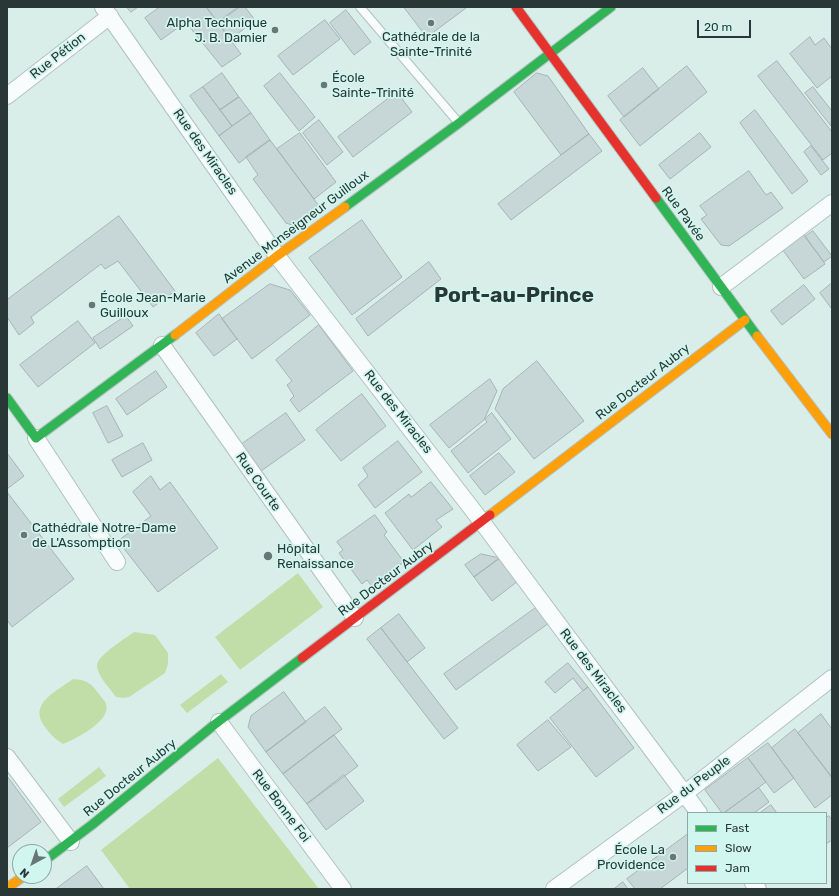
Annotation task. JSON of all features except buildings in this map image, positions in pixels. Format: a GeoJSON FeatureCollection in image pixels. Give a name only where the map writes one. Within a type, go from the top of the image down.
{"type":"FeatureCollection","features":[{"type":"Feature","properties":{"kind":"street","name":"Rue Pavée"},"geometry":{"type":"LineString","coordinates":[[516,7],[745,320],[832,434]]}},
{"type":"Feature","properties":{"kind":"street","name":"Avenue Monseigneur Guilloux"},"geometry":{"type":"LineString","coordinates":[[36,438],[162,345],[277,256],[459,123],[611,7]]}},
{"type":"Feature","properties":{"kind":"street","name":"Rue Pétion"},"geometry":{"type":"LineString","coordinates":[[7,96],[106,11]]}},
{"type":"Feature","properties":{"kind":"street","name":"Rue des Miracles"},"geometry":{"type":"LineString","coordinates":[[106,11],[277,256],[482,522],[698,812]]}},
{"type":"Feature","properties":{"kind":"street"},"geometry":{"type":"LineString","coordinates":[[721,287],[832,203]]}},
{"type":"Feature","properties":{"kind":"street","name":"Rue Docteur Aubry"},"geometry":{"type":"LineString","coordinates":[[52,855],[71,842],[218,722],[745,320]]}},
{"type":"Feature","properties":{"kind":"street","name":"Rue Courte"},"geometry":{"type":"LineString","coordinates":[[162,345],[354,618]]}},
{"type":"Feature","properties":{"kind":"street"},"geometry":{"type":"LineString","coordinates":[[7,398],[36,438],[117,562]]}},
{"type":"Feature","properties":{"kind":"street","name":"Rue du Peuple"},"geometry":{"type":"LineString","coordinates":[[554,889],[684,794],[832,678]]}},
{"type":"Feature","properties":{"kind":"street","name":"Rue Bonne Foi"},"geometry":{"type":"LineString","coordinates":[[218,722],[343,889]]}},
{"type":"Feature","properties":{"kind":"street"},"geometry":{"type":"LineString","coordinates":[[7,757],[71,842]]}},
{"type":"Feature","properties":{"kind":"lane"},"geometry":{"type":"LineString","coordinates":[[360,7],[459,123]]}},
{"type":"Feature","properties":{"kind":"green space"},"geometry":{"type":"Polygon","coordinates":[[[298,573],[323,607],[240,670],[215,637],[298,573]]]}},
{"type":"Feature","properties":{"kind":"green space"},"geometry":{"type":"Polygon","coordinates":[[[134,632],[155,635],[168,653],[168,664],[165,673],[129,697],[116,697],[101,678],[97,665],[102,656],[134,632]]]}},
{"type":"Feature","properties":{"kind":"green space"},"geometry":{"type":"Polygon","coordinates":[[[221,674],[228,682],[187,713],[180,705],[221,674]]]}},
{"type":"Feature","properties":{"kind":"green space"},"geometry":{"type":"Polygon","coordinates":[[[73,679],[85,681],[91,685],[105,702],[106,710],[104,717],[98,723],[83,734],[63,744],[45,727],[40,719],[40,711],[46,699],[52,693],[73,679]]]}},
{"type":"Feature","properties":{"kind":"green space"},"geometry":{"type":"Polygon","coordinates":[[[218,758],[319,889],[130,889],[101,850],[218,758]]]}},
{"type":"Feature","properties":{"kind":"green space"},"geometry":{"type":"Polygon","coordinates":[[[99,767],[106,776],[64,807],[58,799],[99,767]]]}},
{"type":"Feature","properties":{"kind":"traffic: fast"},"geometry":{"type":"LineString","coordinates":[[345,207],[459,123],[611,7]]}},
{"type":"Feature","properties":{"kind":"traffic: fast"},"geometry":{"type":"LineString","coordinates":[[656,198],[757,336]]}},
{"type":"Feature","properties":{"kind":"traffic: fast"},"geometry":{"type":"LineString","coordinates":[[7,398],[36,438],[175,335]]}},
{"type":"Feature","properties":{"kind":"traffic: fast"},"geometry":{"type":"LineString","coordinates":[[52,855],[93,824],[214,725],[302,658]]}},
{"type":"Feature","properties":{"kind":"traffic: slow"},"geometry":{"type":"LineString","coordinates":[[175,335],[277,256],[345,207]]}},
{"type":"Feature","properties":{"kind":"traffic: slow"},"geometry":{"type":"LineString","coordinates":[[490,515],[745,320]]}},
{"type":"Feature","properties":{"kind":"traffic: slow"},"geometry":{"type":"LineString","coordinates":[[757,336],[832,434]]}},
{"type":"Feature","properties":{"kind":"traffic: slow"},"geometry":{"type":"LineString","coordinates":[[7,888],[13,884]]}},
{"type":"Feature","properties":{"kind":"traffic: jam"},"geometry":{"type":"LineString","coordinates":[[516,7],[656,198]]}},
{"type":"Feature","properties":{"kind":"traffic: jam"},"geometry":{"type":"LineString","coordinates":[[302,658],[490,515]]}},
{"type":"Feature","properties":{"kind":"place","name":"Cathédrale de la Sainte-Trinité"},"geometry":{"type":"Point","coordinates":[431,23]}},
{"type":"Feature","properties":{"kind":"place","name":"Alpha Technique J. B. Damier"},"geometry":{"type":"Point","coordinates":[275,30]}},
{"type":"Feature","properties":{"kind":"place","name":"École Sainte-Trinité"},"geometry":{"type":"Point","coordinates":[324,85]}},
{"type":"Feature","properties":{"kind":"place","name":"École Jean-Marie Guilloux"},"geometry":{"type":"Point","coordinates":[92,305]}},
{"type":"Feature","properties":{"kind":"place","name":"Cathédrale Notre-Dame de L'Assomption"},"geometry":{"type":"Point","coordinates":[24,535]}},
{"type":"Feature","properties":{"kind":"place","name":"Hôpital Renaissance"},"geometry":{"type":"Point","coordinates":[268,556]}},
{"type":"Feature","properties":{"kind":"place","name":"École La Providence"},"geometry":{"type":"Point","coordinates":[673,857]}},
{"type":"Feature","properties":{"kind":"district","name":"Port-au-Prince"},"geometry":{"type":"Point","coordinates":[514,296]}}]}
